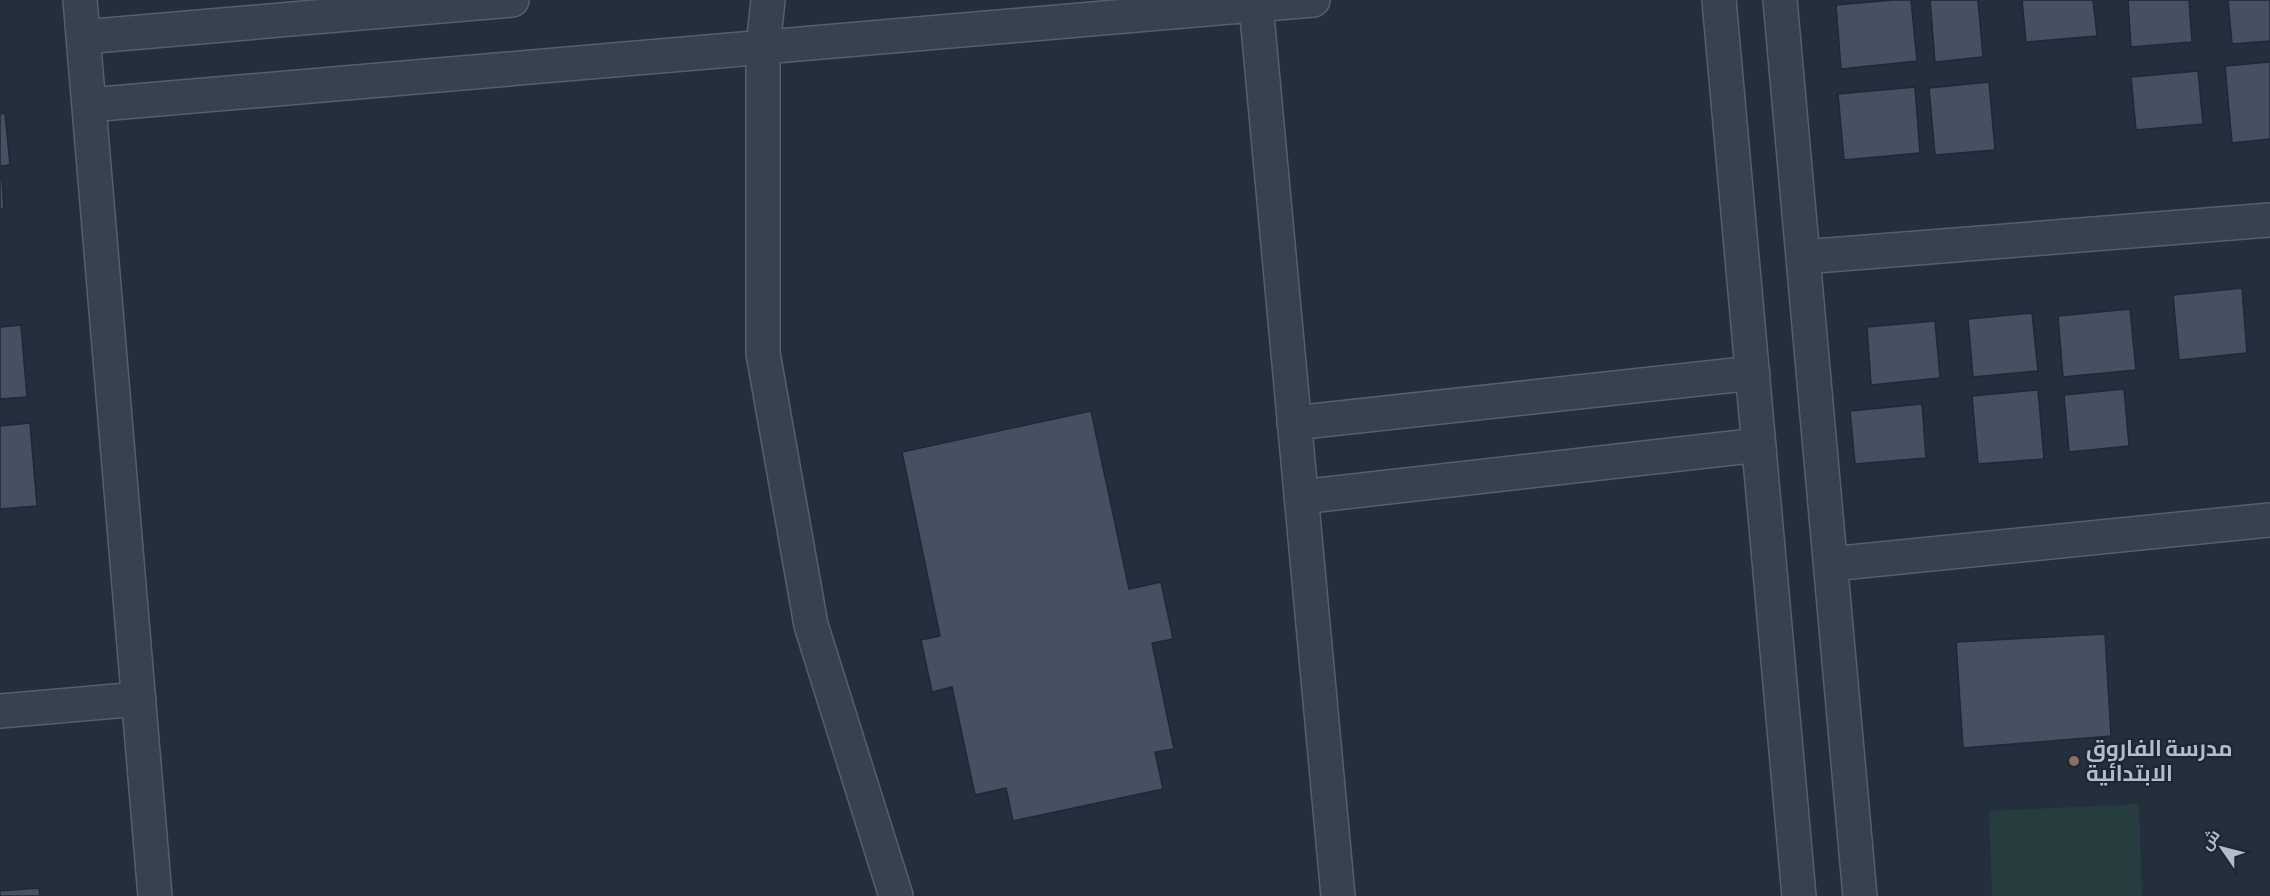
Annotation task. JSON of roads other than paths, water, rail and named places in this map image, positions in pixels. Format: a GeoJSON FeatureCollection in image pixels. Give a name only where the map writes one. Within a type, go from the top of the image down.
{"type":"FeatureCollection","features":[{"type":"Feature","properties":{"kind":"street"},"geometry":{"type":"LineString","coordinates":[[80,0],[155,896]]}},
{"type":"Feature","properties":{"kind":"street"},"geometry":{"type":"LineString","coordinates":[[83,37],[430,4],[512,0]]}},
{"type":"Feature","properties":{"kind":"street"},"geometry":{"type":"LineString","coordinates":[[768,0],[763,47],[763,353],[811,625],[896,896]]}},
{"type":"Feature","properties":{"kind":"street"},"geometry":{"type":"LineString","coordinates":[[89,105],[1313,0]]}},
{"type":"Feature","properties":{"kind":"street"},"geometry":{"type":"LineString","coordinates":[[1719,0],[1799,896]]}},
{"type":"Feature","properties":{"kind":"street"},"geometry":{"type":"LineString","coordinates":[[1780,0],[1860,896]]}},
{"type":"Feature","properties":{"kind":"street"},"geometry":{"type":"LineString","coordinates":[[1256,5],[1338,896]]}},
{"type":"Feature","properties":{"kind":"street"},"geometry":{"type":"LineString","coordinates":[[1803,257],[2270,220]]}},
{"type":"Feature","properties":{"kind":"street"},"geometry":{"type":"LineString","coordinates":[[1294,423],[1752,373]]}},
{"type":"Feature","properties":{"kind":"street"},"geometry":{"type":"LineString","coordinates":[[1301,497],[1759,445]]}},
{"type":"Feature","properties":{"kind":"street"},"geometry":{"type":"LineString","coordinates":[[1831,564],[2270,520]]}},
{"type":"Feature","properties":{"kind":"street"},"geometry":{"type":"LineString","coordinates":[[0,711],[139,699]]}},
{"type":"Feature","properties":{"kind":"place","name":"مدرسة الفاروق الابتدائية"},"geometry":{"type":"Point","coordinates":[2074,761]}}]}
